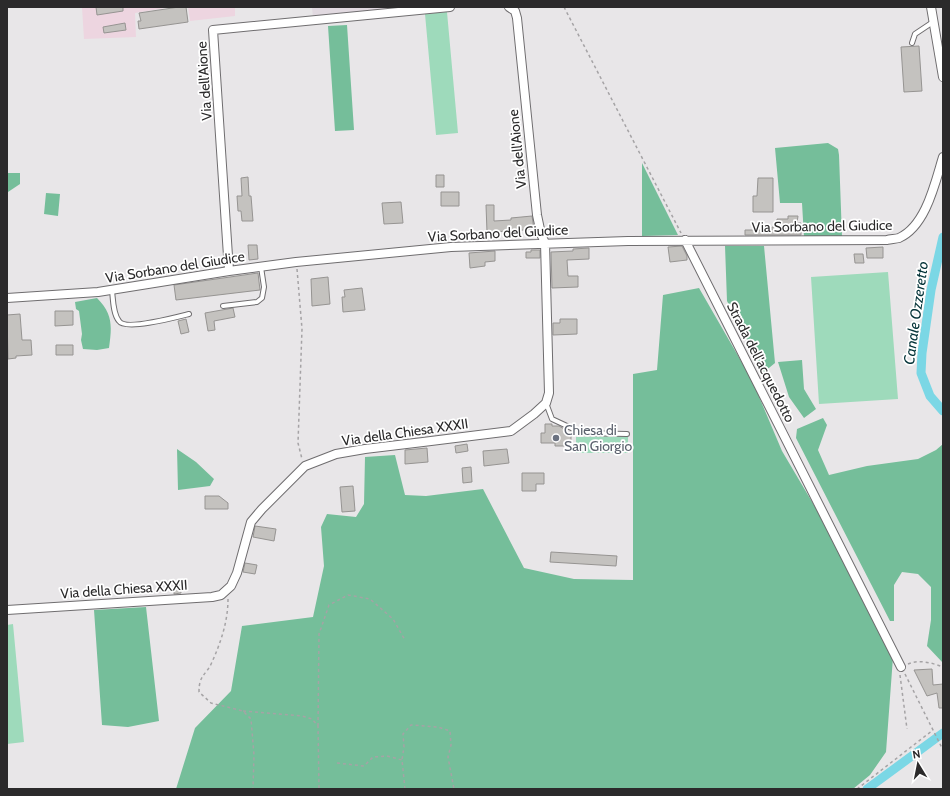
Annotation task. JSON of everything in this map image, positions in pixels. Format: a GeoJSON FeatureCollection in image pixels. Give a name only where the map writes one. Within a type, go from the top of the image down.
{"type":"FeatureCollection","features":[{"type":"Feature","properties":{"kind":"street","name":"Via dell'Aione"},"geometry":{"type":"LineString","coordinates":[[230,271],[213,30],[450,7]]}},
{"type":"Feature","properties":{"kind":"street","name":"Via dell'Aione"},"geometry":{"type":"LineString","coordinates":[[509,7],[515,11],[517,18],[537,215],[541,234],[546,243]]}},
{"type":"Feature","properties":{"kind":"street"},"geometry":{"type":"LineString","coordinates":[[931,7],[943,78]]}},
{"type":"Feature","properties":{"kind":"street","name":"Via Sorbano del Giudice"},"geometry":{"type":"LineString","coordinates":[[7,298],[112,290],[261,266],[451,247],[685,240],[886,240],[898,238],[909,231],[922,217],[943,157]]}},
{"type":"Feature","properties":{"kind":"street","name":"Strada dell'acquedotto"},"geometry":{"type":"LineString","coordinates":[[685,240],[901,667]]}},
{"type":"Feature","properties":{"kind":"street"},"geometry":{"type":"LineString","coordinates":[[546,243],[549,393],[546,403]]}},
{"type":"Feature","properties":{"kind":"street","name":"Via della Chiesa XXXII"},"geometry":{"type":"LineString","coordinates":[[7,610],[212,597],[221,595],[228,590],[237,573],[251,522],[305,466],[336,454],[365,449],[511,431],[546,403]]}},
{"type":"Feature","properties":{"kind":"lane"},"geometry":{"type":"LineString","coordinates":[[912,43],[916,34],[934,22]]}},
{"type":"Feature","properties":{"kind":"lane"},"geometry":{"type":"LineString","coordinates":[[223,306],[257,302],[262,298],[264,287],[261,266]]}},
{"type":"Feature","properties":{"kind":"lane"},"geometry":{"type":"LineString","coordinates":[[112,290],[116,317],[119,322],[124,325],[136,325],[189,314]]}},
{"type":"Feature","properties":{"kind":"lane"},"geometry":{"type":"LineString","coordinates":[[546,403],[552,419],[582,433],[627,434]]}},
{"type":"Feature","properties":{"kind":"path"},"geometry":{"type":"LineString","coordinates":[[564,7],[685,240]]}},
{"type":"Feature","properties":{"kind":"path"},"geometry":{"type":"LineString","coordinates":[[296,262],[302,329],[298,443],[305,466]]}},
{"type":"Feature","properties":{"kind":"path"},"geometry":{"type":"LineString","coordinates":[[228,590],[224,634],[211,664],[200,681],[200,692],[211,703],[243,711],[302,716],[312,719],[318,726]]}},
{"type":"Feature","properties":{"kind":"path"},"geometry":{"type":"LineString","coordinates":[[319,789],[319,634],[329,605],[348,595],[370,599],[393,619],[405,640]]}},
{"type":"Feature","properties":{"kind":"path"},"geometry":{"type":"LineString","coordinates":[[907,729],[899,671],[900,668],[911,663],[920,662],[932,663],[943,667]]}},
{"type":"Feature","properties":{"kind":"path"},"geometry":{"type":"LineString","coordinates":[[901,667],[943,750]]}},
{"type":"Feature","properties":{"kind":"path"},"geometry":{"type":"LineString","coordinates":[[243,711],[251,720],[254,756],[253,789]]}},
{"type":"Feature","properties":{"kind":"path"},"geometry":{"type":"LineString","coordinates":[[405,789],[402,760],[404,747],[403,734],[411,724],[438,727],[450,731],[451,745],[448,757],[454,789]]}},
{"type":"Feature","properties":{"kind":"path"},"geometry":{"type":"LineString","coordinates":[[857,789],[933,730]]}},
{"type":"Feature","properties":{"kind":"path"},"geometry":{"type":"LineString","coordinates":[[337,763],[364,766],[373,757],[387,756],[402,760]]}},
{"type":"Feature","properties":{"kind":"shaded area"},"geometry":{"type":"Polygon","coordinates":[[[82,7],[171,7],[135,13],[136,37],[84,39],[82,7]]]}},
{"type":"Feature","properties":{"kind":"shaded area"},"geometry":{"type":"Polygon","coordinates":[[[188,7],[235,7],[235,16],[190,21],[188,7]]]}},
{"type":"Feature","properties":{"kind":"shaded area"},"geometry":{"type":"Polygon","coordinates":[[[312,7],[421,7],[313,18],[312,7]]]}},
{"type":"Feature","properties":{"kind":"green space"},"geometry":{"type":"Polygon","coordinates":[[[447,12],[458,133],[436,135],[425,14],[447,12]]]}},
{"type":"Feature","properties":{"kind":"green space"},"geometry":{"type":"Polygon","coordinates":[[[347,25],[354,130],[335,131],[328,26],[347,25]]]}},
{"type":"Feature","properties":{"kind":"green space"},"geometry":{"type":"Polygon","coordinates":[[[828,143],[838,149],[839,155],[842,237],[804,237],[802,203],[780,203],[775,148],[828,143]]]}},
{"type":"Feature","properties":{"kind":"green space"},"geometry":{"type":"Polygon","coordinates":[[[642,163],[678,235],[642,236],[642,163]]]}},
{"type":"Feature","properties":{"kind":"green space"},"geometry":{"type":"Polygon","coordinates":[[[7,173],[20,173],[20,184],[8,192],[7,200],[7,173]]]}},
{"type":"Feature","properties":{"kind":"green space"},"geometry":{"type":"Polygon","coordinates":[[[46,193],[60,194],[58,216],[44,214],[46,193]]]}},
{"type":"Feature","properties":{"kind":"green space"},"geometry":{"type":"Polygon","coordinates":[[[725,246],[764,246],[775,363],[764,372],[727,301],[725,246]]]}},
{"type":"Feature","properties":{"kind":"green space"},"geometry":{"type":"Polygon","coordinates":[[[888,272],[898,399],[819,404],[811,277],[888,272]]]}},
{"type":"Feature","properties":{"kind":"green space"},"geometry":{"type":"Polygon","coordinates":[[[699,288],[752,380],[782,451],[821,517],[893,657],[886,752],[870,775],[853,789],[176,789],[195,728],[231,691],[242,626],[313,617],[324,566],[321,527],[327,514],[356,517],[364,504],[365,457],[395,455],[405,495],[426,496],[483,489],[524,568],[574,579],[633,580],[633,374],[657,370],[663,295],[699,288]]]}},
{"type":"Feature","properties":{"kind":"green space"},"geometry":{"type":"Polygon","coordinates":[[[97,298],[109,315],[111,333],[109,348],[97,350],[83,349],[79,311],[76,309],[75,302],[97,298]]]}},
{"type":"Feature","properties":{"kind":"green space"},"geometry":{"type":"Polygon","coordinates":[[[802,360],[804,389],[816,409],[804,418],[789,397],[778,362],[802,360]]]}},
{"type":"Feature","properties":{"kind":"green space"},"geometry":{"type":"Polygon","coordinates":[[[823,418],[827,425],[818,450],[829,475],[867,466],[918,459],[936,450],[943,444],[943,663],[927,646],[931,620],[931,587],[918,574],[902,572],[894,585],[894,621],[890,621],[796,438],[797,429],[823,418]]]}},
{"type":"Feature","properties":{"kind":"green space"},"geometry":{"type":"Polygon","coordinates":[[[628,436],[628,453],[576,453],[576,437],[628,436]]]}},
{"type":"Feature","properties":{"kind":"green space"},"geometry":{"type":"Polygon","coordinates":[[[177,449],[196,462],[214,479],[210,486],[178,490],[177,449]]]}},
{"type":"Feature","properties":{"kind":"green space"},"geometry":{"type":"Polygon","coordinates":[[[146,607],[159,721],[128,727],[102,725],[94,610],[146,607]]]}},
{"type":"Feature","properties":{"kind":"green space"},"geometry":{"type":"Polygon","coordinates":[[[13,624],[24,742],[7,744],[7,625],[13,624]]]}},
{"type":"Feature","properties":{"kind":"building"},"geometry":{"type":"Polygon","coordinates":[[[96,7],[123,7],[123,11],[97,15],[96,7]]]}},
{"type":"Feature","properties":{"kind":"building"},"geometry":{"type":"Polygon","coordinates":[[[186,7],[188,22],[139,29],[138,21],[141,21],[139,13],[186,7]]]}},
{"type":"Feature","properties":{"kind":"building"},"geometry":{"type":"Polygon","coordinates":[[[125,23],[126,30],[104,33],[103,27],[125,23]]]}},
{"type":"Feature","properties":{"kind":"building"},"geometry":{"type":"Polygon","coordinates":[[[919,46],[922,91],[904,92],[901,47],[919,46]]]}},
{"type":"Feature","properties":{"kind":"building"},"geometry":{"type":"Polygon","coordinates":[[[436,175],[444,175],[444,187],[436,187],[436,175]]]}},
{"type":"Feature","properties":{"kind":"building"},"geometry":{"type":"Polygon","coordinates":[[[248,177],[253,221],[242,221],[241,211],[238,211],[237,196],[242,196],[241,178],[248,177]]]}},
{"type":"Feature","properties":{"kind":"building"},"geometry":{"type":"Polygon","coordinates":[[[758,178],[773,178],[773,212],[753,212],[753,196],[757,196],[758,178]]]}},
{"type":"Feature","properties":{"kind":"building"},"geometry":{"type":"Polygon","coordinates":[[[441,192],[459,192],[459,206],[441,206],[441,192]]]}},
{"type":"Feature","properties":{"kind":"building"},"geometry":{"type":"Polygon","coordinates":[[[401,202],[403,223],[384,224],[382,203],[401,202]]]}},
{"type":"Feature","properties":{"kind":"building"},"geometry":{"type":"Polygon","coordinates":[[[486,205],[494,205],[494,221],[511,220],[511,218],[532,216],[534,229],[487,232],[486,205]]]}},
{"type":"Feature","properties":{"kind":"building"},"geometry":{"type":"Polygon","coordinates":[[[788,216],[798,216],[797,223],[801,223],[801,235],[745,235],[745,230],[772,230],[772,227],[777,228],[777,219],[788,219],[788,216]]]}},
{"type":"Feature","properties":{"kind":"building"},"geometry":{"type":"Polygon","coordinates":[[[248,245],[257,245],[258,259],[249,260],[248,245]]]}},
{"type":"Feature","properties":{"kind":"building"},"geometry":{"type":"Polygon","coordinates":[[[682,246],[687,256],[687,260],[670,262],[668,247],[682,246]]]}},
{"type":"Feature","properties":{"kind":"building"},"geometry":{"type":"Polygon","coordinates":[[[883,247],[883,258],[867,258],[866,248],[883,247]]]}},
{"type":"Feature","properties":{"kind":"building"},"geometry":{"type":"Polygon","coordinates":[[[589,248],[589,259],[567,260],[568,276],[578,276],[578,287],[552,288],[551,252],[573,251],[573,249],[589,248]]]}},
{"type":"Feature","properties":{"kind":"building"},"geometry":{"type":"Polygon","coordinates":[[[531,250],[540,250],[540,258],[526,258],[526,252],[531,252],[531,250]]]}},
{"type":"Feature","properties":{"kind":"building"},"geometry":{"type":"Polygon","coordinates":[[[495,251],[495,261],[485,262],[485,266],[470,268],[469,253],[495,251]]]}},
{"type":"Feature","properties":{"kind":"building"},"geometry":{"type":"Polygon","coordinates":[[[854,254],[863,254],[864,263],[855,263],[854,254]]]}},
{"type":"Feature","properties":{"kind":"building"},"geometry":{"type":"Polygon","coordinates":[[[258,273],[260,290],[176,300],[174,285],[258,273]]]}},
{"type":"Feature","properties":{"kind":"building"},"geometry":{"type":"Polygon","coordinates":[[[328,277],[330,304],[312,306],[311,279],[328,277]]]}},
{"type":"Feature","properties":{"kind":"building"},"geometry":{"type":"Polygon","coordinates":[[[362,288],[365,310],[343,312],[342,297],[345,297],[344,290],[362,288]]]}},
{"type":"Feature","properties":{"kind":"building"},"geometry":{"type":"Polygon","coordinates":[[[233,308],[235,317],[214,321],[215,330],[208,331],[205,313],[233,308]]]}},
{"type":"Feature","properties":{"kind":"building"},"geometry":{"type":"Polygon","coordinates":[[[55,311],[73,311],[73,325],[55,326],[55,311]]]}},
{"type":"Feature","properties":{"kind":"building"},"geometry":{"type":"Polygon","coordinates":[[[20,314],[22,340],[31,340],[32,355],[16,356],[16,358],[8,359],[7,315],[20,314]]]}},
{"type":"Feature","properties":{"kind":"building"},"geometry":{"type":"Polygon","coordinates":[[[186,319],[189,332],[181,334],[178,321],[186,319]]]}},
{"type":"Feature","properties":{"kind":"building"},"geometry":{"type":"Polygon","coordinates":[[[560,319],[577,319],[577,334],[553,335],[553,323],[560,323],[560,319]]]}},
{"type":"Feature","properties":{"kind":"building"},"geometry":{"type":"Polygon","coordinates":[[[56,345],[73,345],[73,355],[56,355],[56,345]]]}},
{"type":"Feature","properties":{"kind":"building","name":"Chiesa di San Giorgio"},"geometry":{"type":"Polygon","coordinates":[[[545,424],[559,426],[566,430],[566,433],[571,433],[571,446],[555,446],[555,443],[541,443],[541,433],[545,433],[545,424]]]}},
{"type":"Feature","properties":{"kind":"building"},"geometry":{"type":"Polygon","coordinates":[[[467,444],[468,451],[456,453],[455,446],[467,444]]]}},
{"type":"Feature","properties":{"kind":"building"},"geometry":{"type":"Polygon","coordinates":[[[427,448],[428,462],[405,464],[405,450],[427,448]]]}},
{"type":"Feature","properties":{"kind":"building"},"geometry":{"type":"Polygon","coordinates":[[[507,449],[509,463],[484,466],[483,451],[507,449]]]}},
{"type":"Feature","properties":{"kind":"building"},"geometry":{"type":"Polygon","coordinates":[[[471,467],[472,482],[463,483],[462,468],[471,467]]]}},
{"type":"Feature","properties":{"kind":"building"},"geometry":{"type":"Polygon","coordinates":[[[522,473],[544,473],[544,484],[536,484],[536,491],[522,491],[522,473]]]}},
{"type":"Feature","properties":{"kind":"building"},"geometry":{"type":"Polygon","coordinates":[[[353,486],[355,511],[342,512],[340,487],[353,486]]]}},
{"type":"Feature","properties":{"kind":"building"},"geometry":{"type":"Polygon","coordinates":[[[205,496],[219,496],[228,503],[228,509],[205,509],[205,496]]]}},
{"type":"Feature","properties":{"kind":"building"},"geometry":{"type":"Polygon","coordinates":[[[255,526],[276,529],[274,541],[253,537],[255,526]]]}},
{"type":"Feature","properties":{"kind":"building"},"geometry":{"type":"Polygon","coordinates":[[[551,552],[617,556],[616,566],[550,562],[551,552]]]}},
{"type":"Feature","properties":{"kind":"building"},"geometry":{"type":"Polygon","coordinates":[[[245,563],[257,565],[255,574],[243,572],[245,563]]]}},
{"type":"Feature","properties":{"kind":"building"},"geometry":{"type":"Polygon","coordinates":[[[180,583],[181,593],[174,594],[174,584],[180,583]]]}},
{"type":"Feature","properties":{"kind":"building"},"geometry":{"type":"Polygon","coordinates":[[[932,669],[933,685],[943,684],[943,708],[939,708],[937,693],[927,696],[914,670],[932,669]]]}},
{"type":"Feature","properties":{"kind":"waterway","name":"Canale Ozzeretto"},"geometry":{"type":"LineString","coordinates":[[943,237],[931,290],[922,353],[921,373],[930,396],[943,411]]}},
{"type":"Feature","properties":{"kind":"waterway","name":"Canale Ozzeretto"},"geometry":{"type":"LineString","coordinates":[[867,789],[943,733]]}},
{"type":"Feature","properties":{"kind":"place","name":"Chiesa di San Giorgio"},"geometry":{"type":"Point","coordinates":[556,438]}}]}
